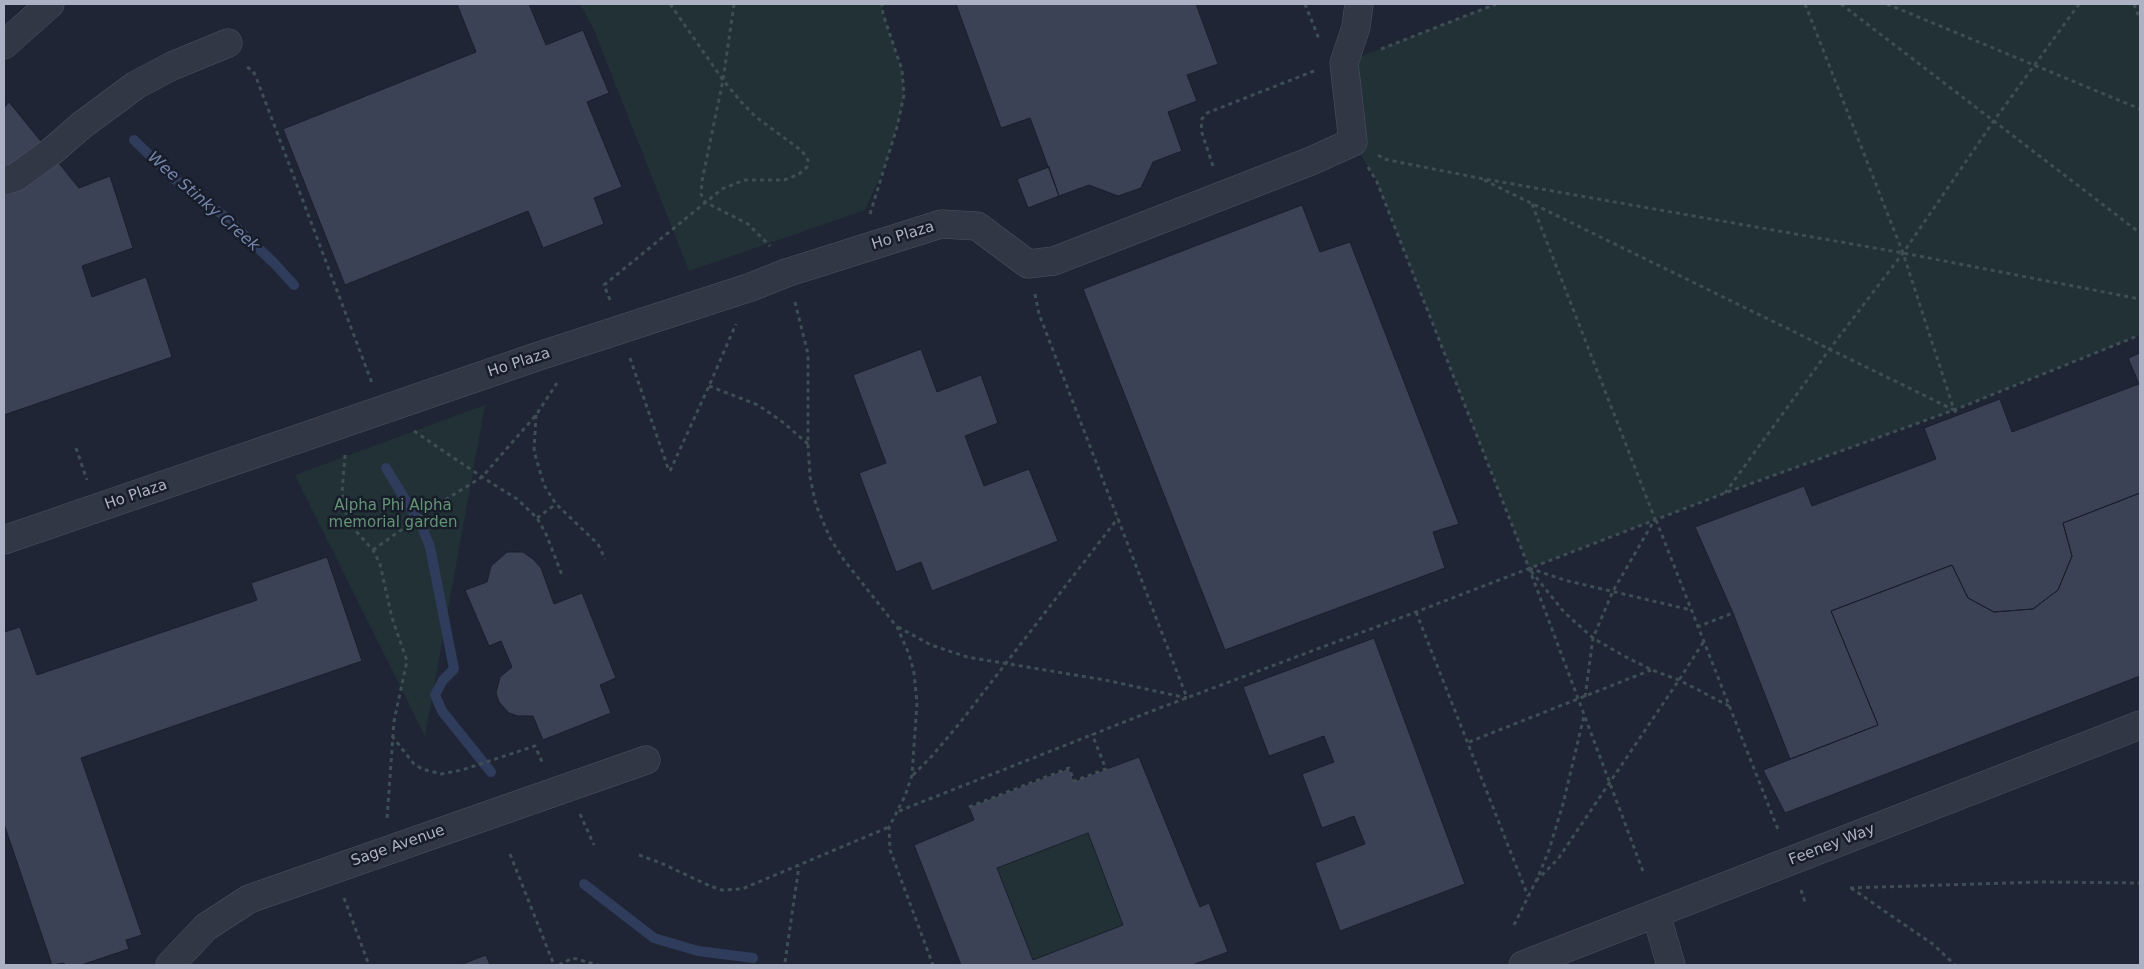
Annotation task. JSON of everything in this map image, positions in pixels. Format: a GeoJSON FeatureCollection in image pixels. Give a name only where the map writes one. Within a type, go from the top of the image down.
{"type":"FeatureCollection","features":[{"type":"Feature","properties":{"kind":"street"},"geometry":{"type":"LineString","coordinates":[[4,45],[50,4]]}},
{"type":"Feature","properties":{"kind":"street"},"geometry":{"type":"LineString","coordinates":[[1028,264],[1054,262],[1353,142],[1344,63],[1356,27],[1359,4]]}},
{"type":"Feature","properties":{"kind":"street"},"geometry":{"type":"LineString","coordinates":[[4,181],[16,177],[52,151],[82,125],[136,85],[172,66],[228,44]]}},
{"type":"Feature","properties":{"kind":"street","name":"Ho Plaza"},"geometry":{"type":"LineString","coordinates":[[4,540],[382,409],[751,287],[786,273],[941,224],[977,226],[1028,264]]}},
{"type":"Feature","properties":{"kind":"street","name":"Feeney Way"},"geometry":{"type":"LineString","coordinates":[[1523,965],[2140,725]]}},
{"type":"Feature","properties":{"kind":"street","name":"Sage Avenue"},"geometry":{"type":"LineString","coordinates":[[170,965],[206,927],[226,912],[249,899],[333,868],[570,788],[646,760]]}},
{"type":"Feature","properties":{"kind":"street"},"geometry":{"type":"LineString","coordinates":[[1656,914],[1671,965]]}},
{"type":"Feature","properties":{"kind":"path"},"geometry":{"type":"LineString","coordinates":[[670,4],[723,80],[756,117],[802,151],[808,160],[807,167],[799,174],[784,180],[744,180],[722,189],[604,285],[669,471],[709,386],[751,287]]}},
{"type":"Feature","properties":{"kind":"path"},"geometry":{"type":"LineString","coordinates":[[734,4],[723,80],[702,182],[702,194],[705,202],[748,224],[771,247],[786,273],[802,323],[808,354],[808,444],[810,476],[816,505],[830,538],[844,560],[896,626],[909,654],[914,673],[917,703],[912,775],[899,811],[889,827],[890,850],[933,965]]}},
{"type":"Feature","properties":{"kind":"path"},"geometry":{"type":"LineString","coordinates":[[858,250],[897,128],[904,95],[902,70],[882,4]]}},
{"type":"Feature","properties":{"kind":"path"},"geometry":{"type":"LineString","coordinates":[[1222,195],[1202,133],[1202,120],[1207,114],[1225,105],[1313,72],[1344,63],[1496,4]]}},
{"type":"Feature","properties":{"kind":"path"},"geometry":{"type":"LineString","coordinates":[[1805,4],[1903,253],[1954,410]]}},
{"type":"Feature","properties":{"kind":"path"},"geometry":{"type":"LineString","coordinates":[[1841,4],[2140,233]]}},
{"type":"Feature","properties":{"kind":"path"},"geometry":{"type":"LineString","coordinates":[[1887,4],[2035,64],[2140,110]]}},
{"type":"Feature","properties":{"kind":"path"},"geometry":{"type":"LineString","coordinates":[[1725,493],[1828,350],[1903,253],[1993,122],[2079,4]]}},
{"type":"Feature","properties":{"kind":"path"},"geometry":{"type":"LineString","coordinates":[[2134,4],[2140,20]]}},
{"type":"Feature","properties":{"kind":"path"},"geometry":{"type":"LineString","coordinates":[[228,44],[237,68],[248,68],[256,77],[382,409],[482,477],[517,498],[537,518],[546,534],[562,576]]}},
{"type":"Feature","properties":{"kind":"path"},"geometry":{"type":"LineString","coordinates":[[1353,142],[1384,159],[1479,178],[1903,253],[2140,299]]}},
{"type":"Feature","properties":{"kind":"path"},"geometry":{"type":"LineString","coordinates":[[1353,142],[1377,182],[1529,568],[1577,700],[1644,874]]}},
{"type":"Feature","properties":{"kind":"path"},"geometry":{"type":"LineString","coordinates":[[1479,178],[1954,410],[1958,414]]}},
{"type":"Feature","properties":{"kind":"path"},"geometry":{"type":"LineString","coordinates":[[1532,204],[1790,861]]}},
{"type":"Feature","properties":{"kind":"path"},"geometry":{"type":"LineString","coordinates":[[1028,264],[1039,314],[1187,698]]}},
{"type":"Feature","properties":{"kind":"path"},"geometry":{"type":"LineString","coordinates":[[899,811],[1092,734],[1416,612],[1655,519],[1954,410],[2140,335]]}},
{"type":"Feature","properties":{"kind":"path"},"geometry":{"type":"LineString","coordinates":[[373,550],[432,508],[482,477],[536,415],[583,342]]}},
{"type":"Feature","properties":{"kind":"path"},"geometry":{"type":"LineString","coordinates":[[709,386],[758,405],[784,423],[808,444]]}},
{"type":"Feature","properties":{"kind":"path"},"geometry":{"type":"LineString","coordinates":[[536,415],[534,452],[544,485],[556,504],[598,544],[605,559]]}},
{"type":"Feature","properties":{"kind":"path"},"geometry":{"type":"LineString","coordinates":[[345,464],[342,493],[347,518],[354,529],[373,550],[380,564],[392,618],[407,661],[392,736],[387,823],[389,849]]}},
{"type":"Feature","properties":{"kind":"path"},"geometry":{"type":"LineString","coordinates":[[537,518],[556,504]]}},
{"type":"Feature","properties":{"kind":"path"},"geometry":{"type":"LineString","coordinates":[[912,775],[938,750],[1118,518]]}},
{"type":"Feature","properties":{"kind":"path"},"geometry":{"type":"LineString","coordinates":[[1585,696],[1593,638],[1613,591],[1655,519]]}},
{"type":"Feature","properties":{"kind":"path"},"geometry":{"type":"LineString","coordinates":[[1529,568],[1564,580],[1691,610]]}},
{"type":"Feature","properties":{"kind":"path"},"geometry":{"type":"LineString","coordinates":[[1529,568],[1564,612],[1593,638],[1652,670],[1679,680],[1730,706]]}},
{"type":"Feature","properties":{"kind":"path"},"geometry":{"type":"LineString","coordinates":[[1416,612],[1528,896]]}},
{"type":"Feature","properties":{"kind":"path"},"geometry":{"type":"LineString","coordinates":[[1697,627],[1733,613]]}},
{"type":"Feature","properties":{"kind":"path"},"geometry":{"type":"LineString","coordinates":[[896,626],[932,645],[968,657],[1105,680],[1187,698]]}},
{"type":"Feature","properties":{"kind":"path"},"geometry":{"type":"LineString","coordinates":[[1536,881],[1558,859],[1704,641]]}},
{"type":"Feature","properties":{"kind":"path"},"geometry":{"type":"LineString","coordinates":[[1468,742],[1652,670]]}},
{"type":"Feature","properties":{"kind":"path"},"geometry":{"type":"LineString","coordinates":[[1514,925],[1549,850],[1563,804],[1584,716]]}},
{"type":"Feature","properties":{"kind":"path"},"geometry":{"type":"LineString","coordinates":[[969,807],[1070,768],[1074,781],[1106,769],[1092,734]]}},
{"type":"Feature","properties":{"kind":"path"},"geometry":{"type":"LineString","coordinates":[[392,736],[414,764],[422,769],[440,774],[492,761]]}},
{"type":"Feature","properties":{"kind":"path"},"geometry":{"type":"LineString","coordinates":[[639,855],[722,890],[742,889],[889,827]]}},
{"type":"Feature","properties":{"kind":"path"},"geometry":{"type":"LineString","coordinates":[[510,854],[554,965]]}},
{"type":"Feature","properties":{"kind":"path"},"geometry":{"type":"LineString","coordinates":[[785,962],[799,865]]}},
{"type":"Feature","properties":{"kind":"path"},"geometry":{"type":"LineString","coordinates":[[333,868],[369,965]]}},
{"type":"Feature","properties":{"kind":"path"},"geometry":{"type":"LineString","coordinates":[[1955,965],[1934,945],[1850,888],[2041,882],[2140,883]]}},
{"type":"Feature","properties":{"kind":"path"},"geometry":{"type":"LineString","coordinates":[[560,965],[573,958],[598,965]]}},
{"type":"Feature","properties":{"kind":"green space"},"geometry":{"type":"Polygon","coordinates":[[[580,4],[882,4],[883,14],[902,70],[904,95],[886,163],[865,210],[689,271],[594,30],[580,4]]]}},
{"type":"Feature","properties":{"kind":"green space"},"geometry":{"type":"Polygon","coordinates":[[[1496,4],[2140,4],[2140,335],[1954,410],[1725,493],[1529,568],[1377,182],[1353,142],[1344,63],[1496,4]]]}},
{"type":"Feature","properties":{"kind":"green space","name":"Alpha Phi Alpha memorial garden"},"geometry":{"type":"Polygon","coordinates":[[[485,405],[425,736],[295,475],[485,405]]]}},
{"type":"Feature","properties":{"kind":"green space"},"geometry":{"type":"Polygon","coordinates":[[[1088,833],[1123,925],[1033,960],[997,868],[1088,833]]]}},
{"type":"Feature","properties":{"kind":"building"},"geometry":{"type":"Polygon","coordinates":[[[457,4],[529,4],[546,45],[583,30],[609,93],[587,102],[622,187],[594,198],[604,224],[543,248],[528,211],[345,285],[283,129],[476,52],[457,4]]]}},
{"type":"Feature","properties":{"kind":"building"},"geometry":{"type":"Polygon","coordinates":[[[956,4],[1196,4],[1218,64],[1187,75],[1197,101],[1168,112],[1182,151],[1153,162],[1141,188],[1118,196],[1089,185],[1059,196],[1030,118],[1001,128],[956,4]]]}},
{"type":"Feature","properties":{"kind":"building"},"geometry":{"type":"Polygon","coordinates":[[[9,102],[79,188],[110,176],[133,248],[82,266],[92,297],[146,277],[172,357],[4,415],[4,108],[9,102]]]}},
{"type":"Feature","properties":{"kind":"building"},"geometry":{"type":"Polygon","coordinates":[[[1049,167],[1059,196],[1028,208],[1017,179],[1049,167]]]}},
{"type":"Feature","properties":{"kind":"building"},"geometry":{"type":"Polygon","coordinates":[[[1302,205],[1320,252],[1350,242],[1459,524],[1433,532],[1445,568],[1225,650],[1083,289],[1302,205]]]}},
{"type":"Feature","properties":{"kind":"building"},"geometry":{"type":"Polygon","coordinates":[[[921,349],[937,392],[981,375],[998,423],[965,436],[984,486],[1029,469],[1058,541],[932,591],[921,562],[896,572],[859,473],[886,463],[853,375],[921,349]]]}},
{"type":"Feature","properties":{"kind":"building"},"geometry":{"type":"Polygon","coordinates":[[[2140,353],[2140,493],[2063,523],[2072,556],[2058,590],[2033,609],[1994,612],[1968,598],[1952,565],[1831,611],[1878,725],[1790,759],[1733,613],[1695,527],[1804,486],[1812,506],[1936,459],[1924,428],[2000,399],[2012,432],[2139,384],[2128,358],[2140,353]]]}},
{"type":"Feature","properties":{"kind":"building"},"geometry":{"type":"Polygon","coordinates":[[[2140,493],[2140,676],[1785,813],[1763,770],[1878,725],[1831,611],[1952,565],[1968,598],[1994,612],[2033,609],[2058,590],[2072,556],[2063,523],[2140,493]]]}},
{"type":"Feature","properties":{"kind":"building"},"geometry":{"type":"Polygon","coordinates":[[[507,552],[523,552],[533,559],[541,568],[554,604],[582,593],[616,678],[600,685],[611,713],[543,740],[533,716],[518,716],[509,713],[499,702],[496,693],[500,677],[512,667],[501,641],[489,646],[465,590],[487,582],[491,566],[507,552]]]}},
{"type":"Feature","properties":{"kind":"building"},"geometry":{"type":"Polygon","coordinates":[[[327,557],[362,661],[81,758],[142,935],[126,940],[129,949],[81,965],[65,965],[64,963],[52,965],[4,824],[4,632],[20,627],[37,675],[257,600],[251,583],[327,557]]]}},
{"type":"Feature","properties":{"kind":"building"},"geometry":{"type":"Polygon","coordinates":[[[1374,638],[1465,884],[1340,931],[1315,863],[1365,844],[1354,816],[1322,828],[1302,774],[1334,762],[1324,736],[1269,756],[1243,687],[1374,638]]]}},
{"type":"Feature","properties":{"kind":"building"},"geometry":{"type":"Polygon","coordinates":[[[1139,757],[1200,907],[1209,903],[1228,952],[1192,965],[961,965],[914,845],[974,820],[969,807],[1069,768],[1074,781],[1139,757]],[[1088,833],[997,868],[1033,960],[1123,925],[1088,833]]]}},
{"type":"Feature","properties":{"kind":"building"},"geometry":{"type":"Polygon","coordinates":[[[486,955],[490,965],[460,965],[486,955]]]}},
{"type":"Feature","properties":{"kind":"waterway","name":"Wee Stinky Creek"},"geometry":{"type":"LineString","coordinates":[[134,140],[173,178],[224,216],[274,263],[294,285]]}},
{"type":"Feature","properties":{"kind":"waterway","name":"Wee Stinky Creek"},"geometry":{"type":"LineString","coordinates":[[386,468],[422,527],[430,547],[454,669],[443,680],[435,695],[442,711],[491,772]]}},
{"type":"Feature","properties":{"kind":"waterway","name":"Wee Stinky Creek"},"geometry":{"type":"LineString","coordinates":[[584,884],[654,938],[698,951],[753,958]]}}]}
